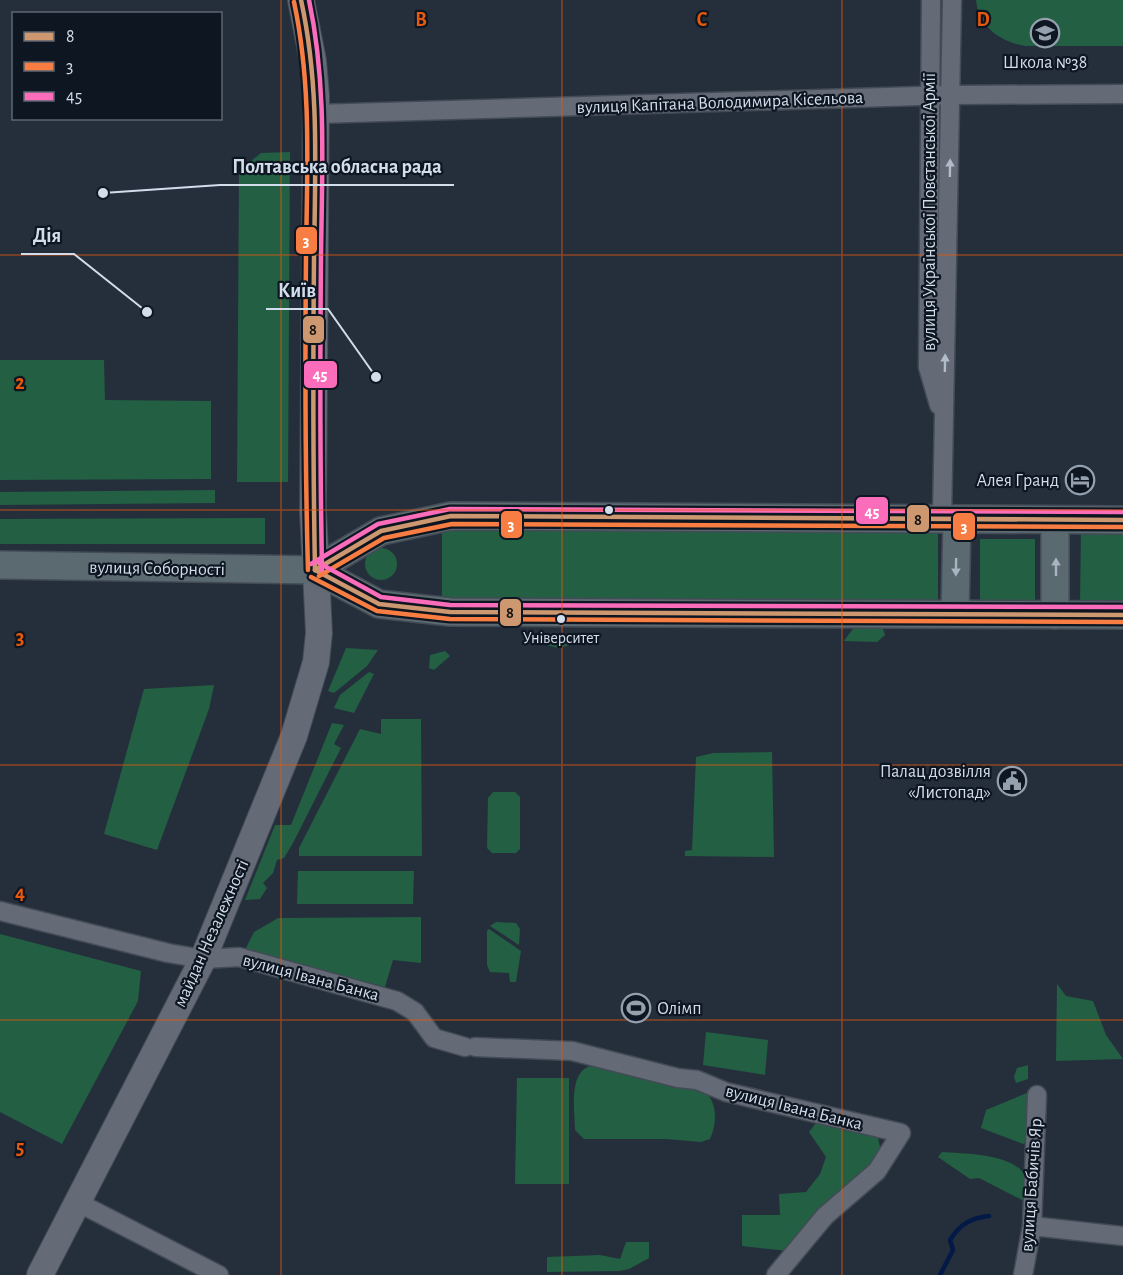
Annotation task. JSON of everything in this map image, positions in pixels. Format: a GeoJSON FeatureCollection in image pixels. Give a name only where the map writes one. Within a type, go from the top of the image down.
{"type":"FeatureCollection","features":[{"type":"Feature","properties":{"kind":"main road","name":"майдан Незалежності"},"geometry":{"type":"LineString","coordinates":[[40,1275],[203,959],[294,736],[316,662],[319,633],[315,570],[313,289],[316,114],[313,61],[301,0]]}},
{"type":"Feature","properties":{"kind":"main road"},"geometry":{"type":"LineString","coordinates":[[315,570],[381,531],[451,516],[1123,520]]}},
{"type":"Feature","properties":{"kind":"main road"},"geometry":{"type":"LineString","coordinates":[[949,519],[955,614]]}},
{"type":"Feature","properties":{"kind":"main road"},"geometry":{"type":"LineString","coordinates":[[1055,520],[1055,615]]}},
{"type":"Feature","properties":{"kind":"main road","name":"вулиця Соборності"},"geometry":{"type":"LineString","coordinates":[[0,565],[315,570],[379,604],[450,612],[1123,615]]}},
{"type":"Feature","properties":{"kind":"street","name":"вулиця Української Повстанської Армії"},"geometry":{"type":"LineString","coordinates":[[931,0],[928,367],[944,421]]}},
{"type":"Feature","properties":{"kind":"street","name":"вулиця Української Повстанської Армії"},"geometry":{"type":"LineString","coordinates":[[949,519],[944,421],[952,96],[952,0]]}},
{"type":"Feature","properties":{"kind":"street","name":"вулиця Капітана Володимира Кісельова"},"geometry":{"type":"LineString","coordinates":[[316,114],[930,96],[1123,94]]}},
{"type":"Feature","properties":{"kind":"street","name":"вулиця Івана Банка"},"geometry":{"type":"LineString","coordinates":[[0,911],[84,933],[203,959],[239,957],[396,1000],[415,1012],[434,1038],[470,1047],[572,1051],[678,1078],[698,1080],[726,1092],[901,1133],[877,1171],[825,1216],[776,1275]]}},
{"type":"Feature","properties":{"kind":"street","name":"вулиця Бабичів Яр"},"geometry":{"type":"LineString","coordinates":[[1023,1275],[1032,1226],[1037,1095]]}},
{"type":"Feature","properties":{"kind":"street"},"geometry":{"type":"LineString","coordinates":[[79,1203],[219,1275]]}},
{"type":"Feature","properties":{"kind":"street"},"geometry":{"type":"LineString","coordinates":[[1032,1226],[1123,1236]]}},
{"type":"Feature","properties":{"kind":"green space"},"geometry":{"type":"Polygon","coordinates":[[[976,0],[1123,0],[1123,46],[1025,46],[1016,44],[999,36],[986,25],[981,18],[976,0]]]}},
{"type":"Feature","properties":{"kind":"green space"},"geometry":{"type":"Polygon","coordinates":[[[290,152],[288,482],[237,482],[239,171],[261,153],[290,152]]]}},
{"type":"Feature","properties":{"kind":"green space"},"geometry":{"type":"Polygon","coordinates":[[[0,360],[104,360],[105,400],[211,401],[211,479],[0,480],[0,360]]]}},
{"type":"Feature","properties":{"kind":"green space"},"geometry":{"type":"Polygon","coordinates":[[[215,490],[215,503],[0,505],[0,492],[215,490]]]}},
{"type":"Feature","properties":{"kind":"green space"},"geometry":{"type":"Polygon","coordinates":[[[265,518],[265,544],[0,544],[0,519],[265,518]]]}},
{"type":"Feature","properties":{"kind":"green space"},"geometry":{"type":"Polygon","coordinates":[[[442,530],[938,532],[938,603],[442,603],[442,530]]]}},
{"type":"Feature","properties":{"kind":"green space"},"geometry":{"type":"Polygon","coordinates":[[[1081,532],[1123,532],[1123,603],[1080,603],[1081,532]]]}},
{"type":"Feature","properties":{"kind":"green space"},"geometry":{"type":"Polygon","coordinates":[[[980,539],[1035,539],[1035,601],[980,601],[980,539]]]}},
{"type":"Feature","properties":{"kind":"green space"},"geometry":{"type":"Polygon","coordinates":[[[381,548],[392,553],[397,564],[392,575],[381,580],[370,575],[365,564],[370,553],[381,548]]]}},
{"type":"Feature","properties":{"kind":"green space"},"geometry":{"type":"Polygon","coordinates":[[[855,626],[882,626],[885,635],[877,642],[844,641],[855,626]]]}},
{"type":"Feature","properties":{"kind":"green space"},"geometry":{"type":"Polygon","coordinates":[[[540,640],[574,640],[566,646],[557,648],[540,640]]]}},
{"type":"Feature","properties":{"kind":"green space"},"geometry":{"type":"Polygon","coordinates":[[[346,648],[378,650],[367,666],[334,693],[328,691],[346,648]]]}},
{"type":"Feature","properties":{"kind":"green space"},"geometry":{"type":"Polygon","coordinates":[[[445,651],[450,656],[434,670],[429,668],[430,655],[445,651]]]}},
{"type":"Feature","properties":{"kind":"green space"},"geometry":{"type":"Polygon","coordinates":[[[369,672],[374,674],[354,713],[334,708],[340,695],[369,672]]]}},
{"type":"Feature","properties":{"kind":"green space"},"geometry":{"type":"Polygon","coordinates":[[[214,685],[209,709],[157,850],[104,834],[144,689],[214,685]]]}},
{"type":"Feature","properties":{"kind":"green space"},"geometry":{"type":"Polygon","coordinates":[[[381,719],[421,719],[422,856],[299,856],[299,848],[360,729],[381,734],[381,719]]]}},
{"type":"Feature","properties":{"kind":"green space"},"geometry":{"type":"Polygon","coordinates":[[[332,723],[344,725],[334,744],[341,748],[293,843],[284,858],[277,860],[273,873],[263,883],[267,888],[260,899],[245,900],[275,825],[291,825],[332,723]]]}},
{"type":"Feature","properties":{"kind":"green space"},"geometry":{"type":"Polygon","coordinates":[[[772,752],[774,857],[685,856],[685,851],[692,850],[696,757],[713,753],[772,752]]]}},
{"type":"Feature","properties":{"kind":"green space"},"geometry":{"type":"Polygon","coordinates":[[[493,792],[515,792],[520,797],[520,849],[516,853],[492,853],[487,848],[488,798],[493,792]]]}},
{"type":"Feature","properties":{"kind":"green space"},"geometry":{"type":"Polygon","coordinates":[[[298,871],[414,871],[413,904],[297,904],[298,871]]]}},
{"type":"Feature","properties":{"kind":"green space"},"geometry":{"type":"Polygon","coordinates":[[[421,917],[421,963],[393,960],[385,987],[245,950],[254,932],[278,918],[421,917]]]}},
{"type":"Feature","properties":{"kind":"green space"},"geometry":{"type":"Polygon","coordinates":[[[496,922],[516,923],[520,929],[519,945],[490,926],[496,922]]]}},
{"type":"Feature","properties":{"kind":"green space"},"geometry":{"type":"Polygon","coordinates":[[[489,929],[521,951],[516,982],[510,982],[509,973],[490,972],[487,965],[487,931],[489,929]]]}},
{"type":"Feature","properties":{"kind":"green space"},"geometry":{"type":"Polygon","coordinates":[[[0,934],[141,971],[138,1001],[62,1144],[0,1112],[0,934]]]}},
{"type":"Feature","properties":{"kind":"green space"},"geometry":{"type":"Polygon","coordinates":[[[1057,984],[1066,996],[1093,1001],[1106,1035],[1123,1059],[1056,1061],[1057,984]]]}},
{"type":"Feature","properties":{"kind":"green space"},"geometry":{"type":"Polygon","coordinates":[[[706,1032],[768,1040],[765,1075],[703,1065],[706,1032]]]}},
{"type":"Feature","properties":{"kind":"green space"},"geometry":{"type":"Polygon","coordinates":[[[595,1065],[672,1080],[700,1089],[708,1095],[715,1111],[715,1123],[710,1139],[701,1142],[666,1139],[584,1139],[575,1130],[574,1091],[580,1073],[595,1065]]]}},
{"type":"Feature","properties":{"kind":"green space"},"geometry":{"type":"Polygon","coordinates":[[[1028,1065],[1028,1079],[1016,1083],[1014,1077],[1017,1068],[1028,1065]]]}},
{"type":"Feature","properties":{"kind":"green space"},"geometry":{"type":"Polygon","coordinates":[[[517,1078],[569,1078],[569,1184],[515,1184],[517,1078]]]}},
{"type":"Feature","properties":{"kind":"green space"},"geometry":{"type":"Polygon","coordinates":[[[1027,1093],[1033,1093],[1028,1142],[1023,1144],[981,1128],[986,1110],[1027,1093]]]}},
{"type":"Feature","properties":{"kind":"green space"},"geometry":{"type":"Polygon","coordinates":[[[816,1123],[878,1138],[880,1147],[873,1163],[788,1251],[742,1246],[742,1215],[780,1215],[779,1194],[806,1192],[820,1174],[826,1157],[809,1132],[816,1123]]]}},
{"type":"Feature","properties":{"kind":"green space"},"geometry":{"type":"Polygon","coordinates":[[[942,1152],[990,1157],[1014,1165],[1022,1171],[1027,1180],[1030,1204],[979,1178],[970,1179],[938,1157],[942,1152]]]}},
{"type":"Feature","properties":{"kind":"green space"},"geometry":{"type":"Polygon","coordinates":[[[626,1242],[649,1242],[649,1258],[629,1269],[619,1271],[547,1272],[547,1257],[600,1255],[620,1259],[626,1242]]]}},
{"type":"Feature","properties":{"kind":"waterway"},"geometry":{"type":"LineString","coordinates":[[940,1275],[953,1250],[950,1240],[954,1234],[966,1223],[989,1216]]}},
{"type":"Feature","properties":{"kind":"transit line","name":"8"},"geometry":{"type":"LineString","coordinates":[[301,0],[311,65],[315,129],[313,376],[315,570]]}},
{"type":"Feature","properties":{"kind":"transit line","name":"45"},"geometry":{"type":"LineString","coordinates":[[309,0],[319,64],[322,127],[320,373],[322,570]]}},
{"type":"Feature","properties":{"kind":"transit line","name":"3"},"geometry":{"type":"LineString","coordinates":[[294,2],[304,65],[307,128],[305,374],[308,570]]}},
{"type":"Feature","properties":{"kind":"transit line","name":"45"},"geometry":{"type":"LineString","coordinates":[[311,564],[378,524],[450,509],[1123,512]]}},
{"type":"Feature","properties":{"kind":"transit line","name":"8"},"geometry":{"type":"LineString","coordinates":[[315,570],[381,531],[451,516],[1123,520]]}},
{"type":"Feature","properties":{"kind":"transit line","name":"3"},"geometry":{"type":"LineString","coordinates":[[319,576],[384,538],[452,524],[1123,527]]}},
{"type":"Feature","properties":{"kind":"transit line","name":"45"},"geometry":{"type":"LineString","coordinates":[[319,563],[381,597],[450,605],[1123,607]]}},
{"type":"Feature","properties":{"kind":"transit line","name":"8"},"geometry":{"type":"LineString","coordinates":[[315,570],[379,604],[450,612],[1123,615]]}},
{"type":"Feature","properties":{"kind":"transit line","name":"3"},"geometry":{"type":"LineString","coordinates":[[311,577],[377,611],[450,619],[1123,622]]}},
{"type":"Feature","properties":{"kind":"place","name":"Школа №38"},"geometry":{"type":"Point","coordinates":[1045,33]}},
{"type":"Feature","properties":{"kind":"place","name":"Полтавська обласна рада"},"geometry":{"type":"Point","coordinates":[103,193]}},
{"type":"Feature","properties":{"kind":"place","name":"Дія"},"geometry":{"type":"Point","coordinates":[147,312]}},
{"type":"Feature","properties":{"kind":"place","name":"Київ"},"geometry":{"type":"Point","coordinates":[376,377]}},
{"type":"Feature","properties":{"kind":"place","name":"Алея Гранд"},"geometry":{"type":"Point","coordinates":[1080,480]}},
{"type":"Feature","properties":{"kind":"place","name":"Університет"},"geometry":{"type":"Point","coordinates":[561,619]}},
{"type":"Feature","properties":{"kind":"place","name":"Палац дозвілля «Листопад»"},"geometry":{"type":"Point","coordinates":[1012,781]}},
{"type":"Feature","properties":{"kind":"place","name":"Олімп"},"geometry":{"type":"Point","coordinates":[636,1008]}}]}
